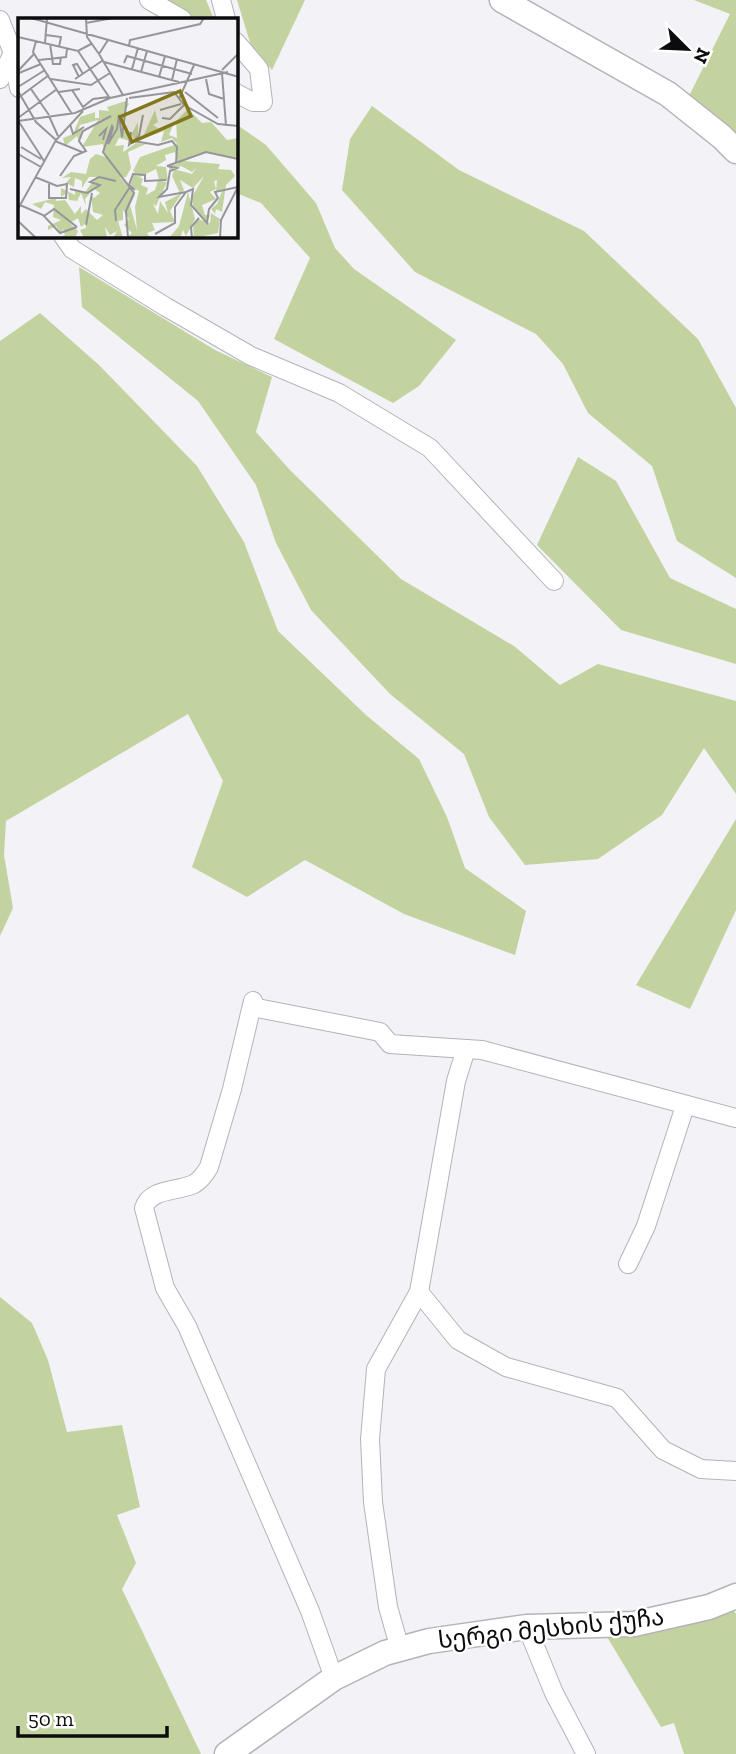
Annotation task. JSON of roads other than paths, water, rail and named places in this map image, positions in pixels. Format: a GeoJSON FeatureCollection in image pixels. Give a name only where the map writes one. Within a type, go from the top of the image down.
{"type":"FeatureCollection","features":[{"type":"Feature","properties":{"kind":"street"},"geometry":{"type":"LineString","coordinates":[[149,0],[179,18]]}},
{"type":"Feature","properties":{"kind":"street"},"geometry":{"type":"LineString","coordinates":[[221,0],[226,18]]}},
{"type":"Feature","properties":{"kind":"street"},"geometry":{"type":"LineString","coordinates":[[502,0],[668,94],[722,136],[736,151]]}},
{"type":"Feature","properties":{"kind":"street"},"geometry":{"type":"LineString","coordinates":[[0,20],[13,52],[18,82]]}},
{"type":"Feature","properties":{"kind":"street"},"geometry":{"type":"LineString","coordinates":[[238,44],[259,69],[263,102],[253,102],[238,94]]}},
{"type":"Feature","properties":{"kind":"street"},"geometry":{"type":"LineString","coordinates":[[0,79],[13,52]]}},
{"type":"Feature","properties":{"kind":"street"},"geometry":{"type":"LineString","coordinates":[[64,238],[72,249],[187,320],[251,356],[339,393],[430,448],[554,581]]}},
{"type":"Feature","properties":{"kind":"street"},"geometry":{"type":"LineString","coordinates":[[334,1678],[310,1611],[187,1326],[166,1288],[144,1208],[146,1200],[152,1196],[193,1185],[209,1167],[252,1004],[380,1032],[390,1044],[482,1050],[736,1118]]}},
{"type":"Feature","properties":{"kind":"street"},"geometry":{"type":"LineString","coordinates":[[400,1649],[386,1594],[373,1503],[370,1439],[376,1369],[419,1292],[456,1081],[466,1049]]}},
{"type":"Feature","properties":{"kind":"street"},"geometry":{"type":"LineString","coordinates":[[628,1264],[646,1226],[685,1106]]}},
{"type":"Feature","properties":{"kind":"street"},"geometry":{"type":"LineString","coordinates":[[419,1292],[458,1340],[482,1354],[506,1367],[617,1398],[663,1450],[701,1469],[736,1471]]}},
{"type":"Feature","properties":{"kind":"street","name":"სერგი მესხის ქუჩა"},"geometry":{"type":"LineString","coordinates":[[227,1754],[334,1678],[384,1653],[429,1641],[527,1627],[634,1624],[709,1607],[736,1596]]}},
{"type":"Feature","properties":{"kind":"street"},"geometry":{"type":"LineString","coordinates":[[527,1627],[554,1693],[586,1754]]}}]}
